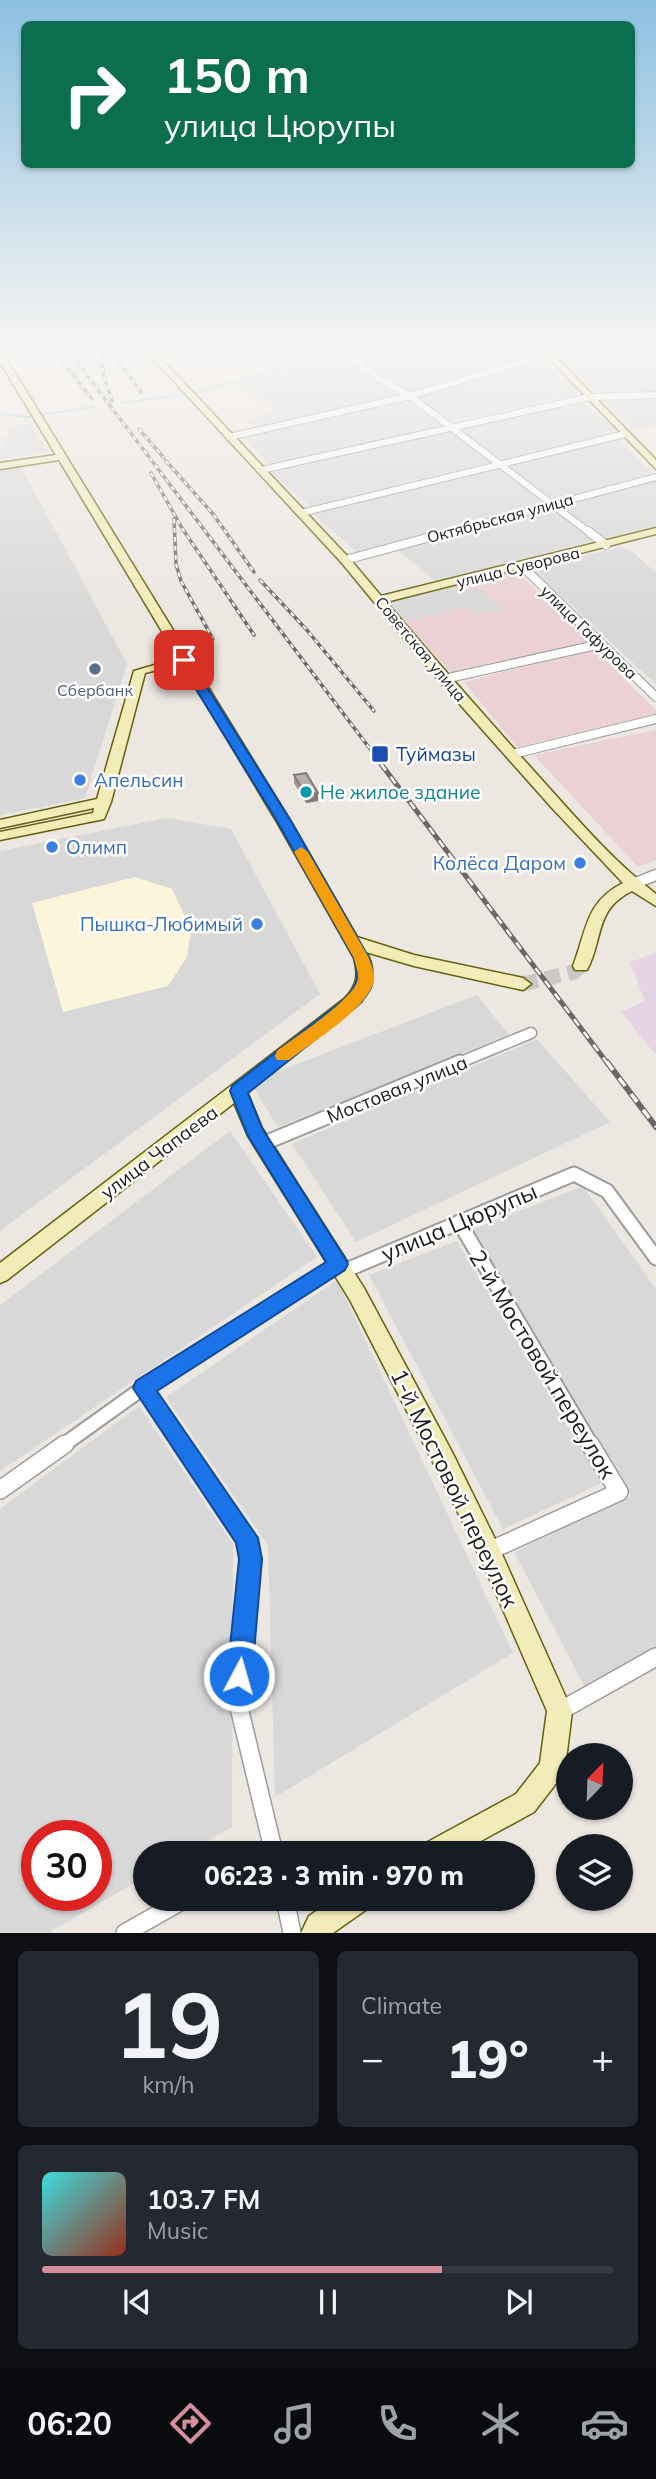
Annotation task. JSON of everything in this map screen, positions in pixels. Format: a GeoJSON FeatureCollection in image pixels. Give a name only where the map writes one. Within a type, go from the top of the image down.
{"type":"FeatureCollection","features":[{"type":"Feature","properties":{"kind":"main road"},"geometry":{"type":"LineString","coordinates":[[351,940],[382,953],[475,971],[523,984]]}},
{"type":"Feature","properties":{"kind":"street"},"geometry":{"type":"LineString","coordinates":[[51,440],[284,821],[351,940]]}},
{"type":"Feature","properties":{"kind":"street","name":"Советская улица"},"geometry":{"type":"LineString","coordinates":[[232,440],[345,560],[443,679],[633,884],[656,901]]}},
{"type":"Feature","properties":{"kind":"street"},"geometry":{"type":"LineString","coordinates":[[261,470],[392,440]]}},
{"type":"Feature","properties":{"kind":"street"},"geometry":{"type":"LineString","coordinates":[[467,440],[606,545]]}},
{"type":"Feature","properties":{"kind":"street"},"geometry":{"type":"LineString","coordinates":[[301,513],[599,440]]}},
{"type":"Feature","properties":{"kind":"street"},"geometry":{"type":"LineString","coordinates":[[631,440],[656,466]]}},
{"type":"Feature","properties":{"kind":"street"},"geometry":{"type":"LineString","coordinates":[[0,466],[61,457]]}},
{"type":"Feature","properties":{"kind":"street","name":"Октябрьская улица"},"geometry":{"type":"LineString","coordinates":[[345,560],[656,477]]}},
{"type":"Feature","properties":{"kind":"street","name":"улица Суворова"},"geometry":{"type":"LineString","coordinates":[[380,600],[656,531]]}},
{"type":"Feature","properties":{"kind":"street","name":"улица Гафурова"},"geometry":{"type":"LineString","coordinates":[[522,566],[656,697]]}},
{"type":"Feature","properties":{"kind":"street"},"geometry":{"type":"LineString","coordinates":[[443,679],[601,644]]}},
{"type":"Feature","properties":{"kind":"street"},"geometry":{"type":"LineString","coordinates":[[101,809],[140,671],[184,660]]}},
{"type":"Feature","properties":{"kind":"street"},"geometry":{"type":"LineString","coordinates":[[513,754],[656,719]]}},
{"type":"Feature","properties":{"kind":"street"},"geometry":{"type":"LineString","coordinates":[[0,824],[101,809]]}},
{"type":"Feature","properties":{"kind":"street"},"geometry":{"type":"LineString","coordinates":[[0,836],[101,809]]}},
{"type":"Feature","properties":{"kind":"street"},"geometry":{"type":"LineString","coordinates":[[581,966],[604,900],[633,884],[656,876]]}},
{"type":"Feature","properties":{"kind":"street","name":"улица Чапаева"},"geometry":{"type":"LineString","coordinates":[[0,1273],[350,1003],[362,991],[367,977],[362,958],[351,940]]}},
{"type":"Feature","properties":{"kind":"street","name":"Мостовая улица"},"geometry":{"type":"LineString","coordinates":[[262,1144],[531,1033]]}},
{"type":"Feature","properties":{"kind":"street","name":"1-й Мостовой переулок"},"geometry":{"type":"LineString","coordinates":[[239,1091],[254,1131],[341,1268],[438,1448],[489,1551],[560,1711]]}},
{"type":"Feature","properties":{"kind":"street","name":"улица Цюрупы"},"geometry":{"type":"LineString","coordinates":[[0,1490],[143,1388],[341,1268],[574,1174],[607,1191],[656,1258]]}},
{"type":"Feature","properties":{"kind":"street","name":"2-й Мостовой переулок"},"geometry":{"type":"LineString","coordinates":[[459,1222],[619,1492],[489,1551]]}},
{"type":"Feature","properties":{"kind":"street"},"geometry":{"type":"LineString","coordinates":[[143,1388],[246,1538],[251,1559],[237,1699],[269,1841]]}},
{"type":"Feature","properties":{"kind":"street"},"geometry":{"type":"LineString","coordinates":[[455,1841],[525,1802],[552,1768],[560,1711],[656,1657]]}},
{"type":"Feature","properties":{"kind":"street"},"geometry":{"type":"LineString","coordinates":[[125,1933],[164,1911]]}},
{"type":"Feature","properties":{"kind":"street"},"geometry":{"type":"LineString","coordinates":[[287,1911],[292,1933]]}},
{"type":"Feature","properties":{"kind":"street"},"geometry":{"type":"LineString","coordinates":[[315,1933],[319,1926],[340,1911]]}},
{"type":"Feature","properties":{"kind":"shaded area"},"geometry":{"type":"Polygon","coordinates":[[[2,440],[41,440],[47,452],[0,459],[0,449],[4,448],[2,440]]]}},
{"type":"Feature","properties":{"kind":"shaded area"},"geometry":{"type":"Polygon","coordinates":[[[244,440],[379,440],[270,465],[244,440]]]}},
{"type":"Feature","properties":{"kind":"shaded area"},"geometry":{"type":"Polygon","coordinates":[[[410,440],[464,440],[495,461],[310,506],[270,472],[410,440]]]}},
{"type":"Feature","properties":{"kind":"shaded area"},"geometry":{"type":"Polygon","coordinates":[[[475,440],[581,440],[503,460],[475,440]]]}},
{"type":"Feature","properties":{"kind":"shaded area"},"geometry":{"type":"Polygon","coordinates":[[[620,440],[654,474],[555,500],[510,467],[620,440]]]}},
{"type":"Feature","properties":{"kind":"shaded area"},"geometry":{"type":"Polygon","coordinates":[[[21,467],[127,664],[85,798],[0,815],[0,470],[21,467]]]}},
{"type":"Feature","properties":{"kind":"shaded area"},"geometry":{"type":"Polygon","coordinates":[[[498,468],[549,502],[357,552],[312,513],[498,468]]]}},
{"type":"Feature","properties":{"kind":"shaded area"},"geometry":{"type":"Polygon","coordinates":[[[656,481],[656,525],[603,539],[562,507],[656,481]]]}},
{"type":"Feature","properties":{"kind":"shaded area"},"geometry":{"type":"Polygon","coordinates":[[[552,508],[594,540],[436,582],[397,549],[552,508]]]}},
{"type":"Feature","properties":{"kind":"shaded area"},"geometry":{"type":"Polygon","coordinates":[[[621,547],[633,552],[656,573],[656,684],[532,569],[621,547]]]}},
{"type":"Feature","properties":{"kind":"shaded area"},"geometry":{"type":"Polygon","coordinates":[[[515,570],[594,643],[454,676],[405,622],[468,607],[474,614],[503,610],[481,588],[459,593],[450,586],[515,570]]]}},
{"type":"Feature","properties":{"kind":"shaded area"},"geometry":{"type":"Polygon","coordinates":[[[450,586],[459,593],[481,588],[504,610],[474,614],[467,607],[405,622],[386,601],[450,586]]]}},
{"type":"Feature","properties":{"kind":"shaded area"},"geometry":{"type":"Polygon","coordinates":[[[594,649],[656,710],[656,715],[517,747],[464,682],[594,649]]]}},
{"type":"Feature","properties":{"kind":"shaded area"},"geometry":{"type":"Polygon","coordinates":[[[656,730],[656,860],[638,867],[534,755],[656,730]]]}},
{"type":"Feature","properties":{"kind":"shaded area"},"geometry":{"type":"Polygon","coordinates":[[[167,818],[231,829],[320,994],[0,1231],[0,851],[167,818]]]}},
{"type":"Feature","properties":{"kind":"shaded area"},"geometry":{"type":"Polygon","coordinates":[[[135,877],[172,889],[186,919],[193,918],[187,957],[168,986],[63,1012],[32,903],[135,877]]]}},
{"type":"Feature","properties":{"kind":"shaded area"},"geometry":{"type":"Polygon","coordinates":[[[656,953],[656,1055],[621,1012],[645,1001],[630,962],[656,953]]]}},
{"type":"Feature","properties":{"kind":"shaded area"},"geometry":{"type":"Polygon","coordinates":[[[477,995],[509,1035],[278,1127],[250,1082],[477,995]]]}},
{"type":"Feature","properties":{"kind":"shaded area"},"geometry":{"type":"Polygon","coordinates":[[[537,1039],[610,1122],[356,1242],[292,1144],[537,1039]]]}},
{"type":"Feature","properties":{"kind":"shaded area"},"geometry":{"type":"Polygon","coordinates":[[[230,1131],[317,1257],[0,1471],[0,1305],[230,1131]]]}},
{"type":"Feature","properties":{"kind":"shaded area"},"geometry":{"type":"Polygon","coordinates":[[[583,1186],[656,1289],[656,1652],[586,1689],[514,1552],[631,1496],[469,1231],[583,1186]]]}},
{"type":"Feature","properties":{"kind":"shaded area"},"geometry":{"type":"Polygon","coordinates":[[[457,1241],[602,1483],[503,1529],[369,1275],[457,1241]]]}},
{"type":"Feature","properties":{"kind":"shaded area"},"geometry":{"type":"Polygon","coordinates":[[[337,1280],[513,1653],[275,1797],[268,1546],[166,1397],[337,1280]]]}},
{"type":"Feature","properties":{"kind":"shaded area"},"geometry":{"type":"Polygon","coordinates":[[[139,1406],[233,1544],[232,1827],[207,1841],[133,1841],[133,1884],[112,1896],[112,1820],[21,1820],[21,1911],[86,1911],[48,1933],[0,1933],[0,1509],[139,1406]]]}},
{"type":"Feature","properties":{"kind":"building"},"geometry":{"type":"Polygon","coordinates":[[[306,773],[318,793],[306,795],[294,775],[306,773]]]}},
{"type":"Feature","properties":{"kind":"tunnel"},"geometry":{"type":"LineString","coordinates":[[523,984],[574,972],[581,966]]}},
{"type":"Feature","properties":{"kind":"railway"},"geometry":{"type":"LineString","coordinates":[[136,440],[383,766]]}},
{"type":"Feature","properties":{"kind":"railway"},"geometry":{"type":"LineString","coordinates":[[149,440],[164,458]]}},
{"type":"Feature","properties":{"kind":"railway"},"geometry":{"type":"LineString","coordinates":[[166,461],[213,514],[254,572]]}},
{"type":"Feature","properties":{"kind":"railway"},"geometry":{"type":"LineString","coordinates":[[151,473],[182,528],[254,635]]}},
{"type":"Feature","properties":{"kind":"railway"},"geometry":{"type":"LineString","coordinates":[[174,519],[176,564],[181,581],[213,639]]}},
{"type":"Feature","properties":{"kind":"railway"},"geometry":{"type":"LineString","coordinates":[[260,580],[306,629],[374,711]]}},
{"type":"Feature","properties":{"kind":"railway"},"geometry":{"type":"LineString","coordinates":[[381,764],[608,1064]]}},
{"type":"Feature","properties":{"kind":"railway"},"geometry":{"type":"LineString","coordinates":[[607,1062],[656,1127]]}},
{"type":"Feature","properties":{"kind":"slow traffic"},"geometry":{"type":"LineString","coordinates":[[283,1056],[350,1003],[362,991],[367,977],[362,958],[301,852]]}},
{"type":"Feature","properties":{"kind":"place","name":"Сбербанк"},"geometry":{"type":"Point","coordinates":[95,669]}},
{"type":"Feature","properties":{"kind":"place","name":"Туймазы"},"geometry":{"type":"Point","coordinates":[380,754]}},
{"type":"Feature","properties":{"kind":"place","name":"Апельсин"},"geometry":{"type":"Point","coordinates":[80,780]}},
{"type":"Feature","properties":{"kind":"place","name":"Не жилое здание"},"geometry":{"type":"Point","coordinates":[306,792]}},
{"type":"Feature","properties":{"kind":"place","name":"Олимп"},"geometry":{"type":"Point","coordinates":[52,847]}},
{"type":"Feature","properties":{"kind":"place","name":"Колёса Даром"},"geometry":{"type":"Point","coordinates":[580,863]}},
{"type":"Feature","properties":{"kind":"place","name":"Пышка-Любимый"},"geometry":{"type":"Point","coordinates":[257,924]}},
{"type":"Feature","properties":{"kind":"route"},"geometry":{"type":"LineString","coordinates":[[184,660],[284,821],[362,958],[367,977],[362,991],[350,1003],[239,1091],[254,1131],[338,1264],[143,1388],[246,1538],[251,1559],[239,1676]]}}]}
